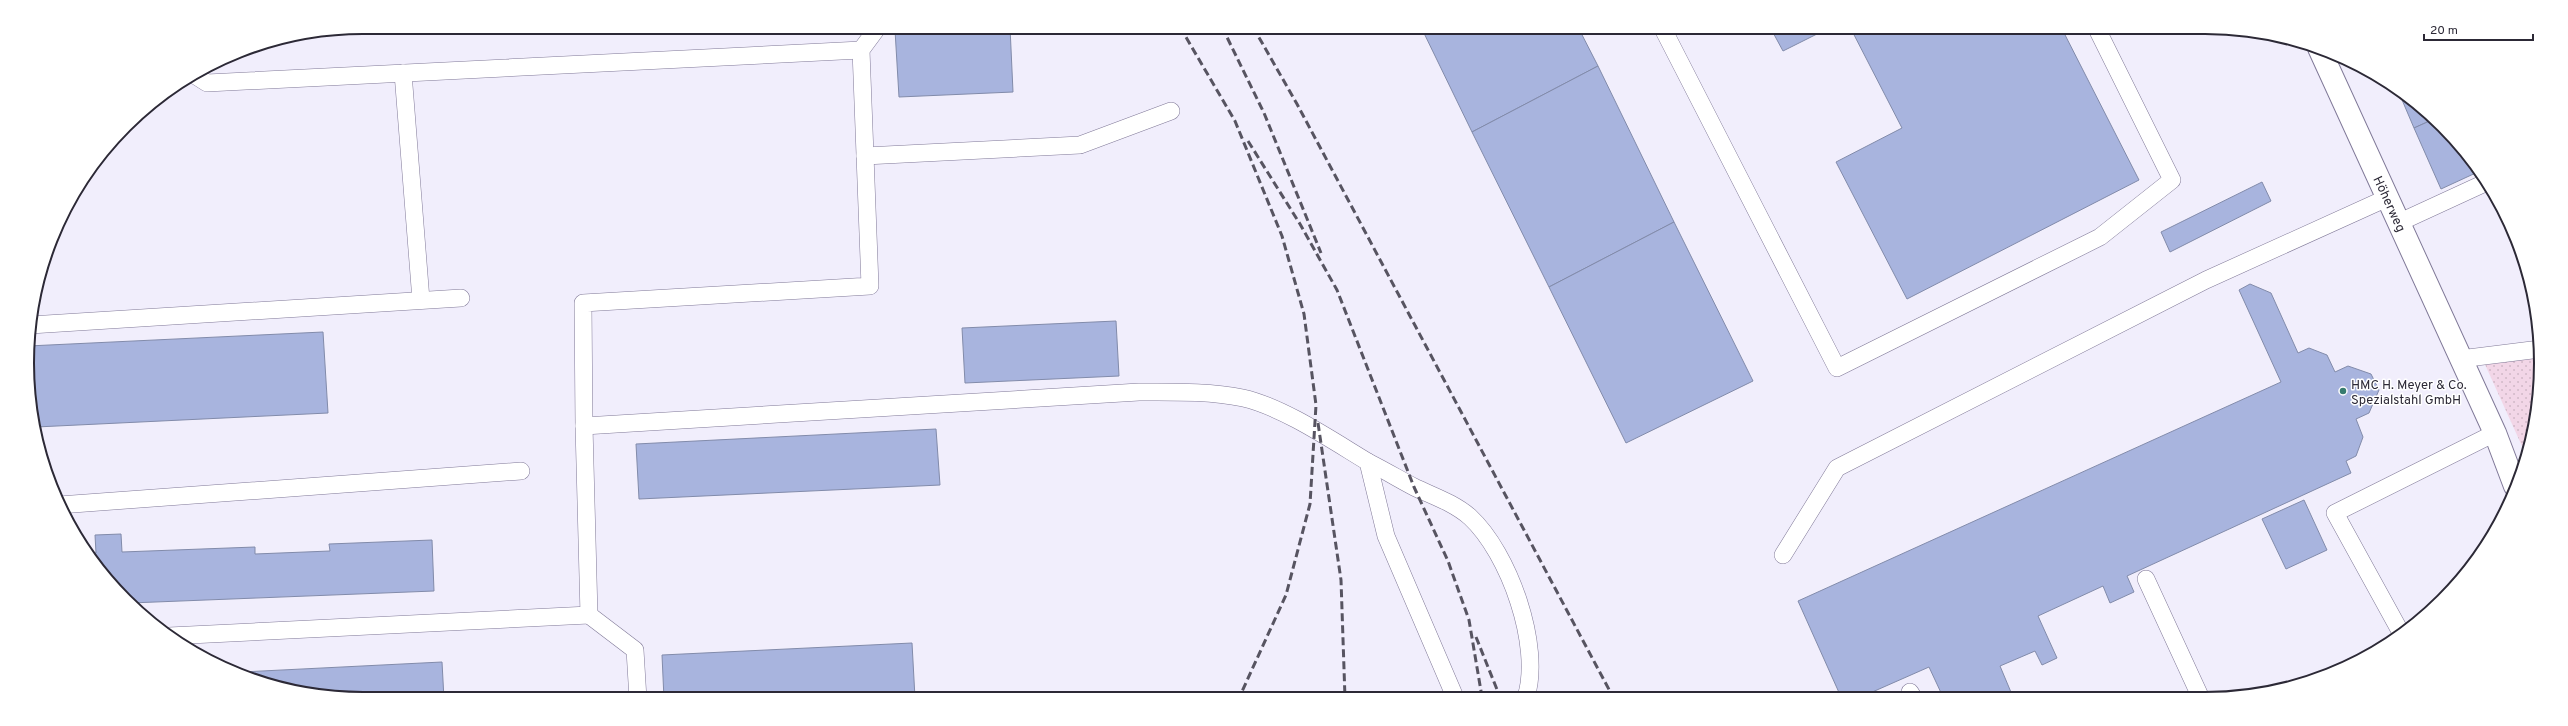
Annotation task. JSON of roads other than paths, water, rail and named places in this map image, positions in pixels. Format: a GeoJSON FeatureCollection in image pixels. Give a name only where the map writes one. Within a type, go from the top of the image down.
{"type":"FeatureCollection","features":[{"type":"Feature","properties":{"kind":"street","name":"Höherweg"},"geometry":{"type":"LineString","coordinates":[[2323,56],[2495,433],[2513,480]]}},
{"type":"Feature","properties":{"kind":"lane"},"geometry":{"type":"LineString","coordinates":[[590,615],[584,426],[583,303],[870,286],[861,50],[873,34]]}},
{"type":"Feature","properties":{"kind":"lane"},"geometry":{"type":"LineString","coordinates":[[1666,34],[1837,368],[2100,237],[2172,180],[2099,34]]}},
{"type":"Feature","properties":{"kind":"lane"},"geometry":{"type":"LineString","coordinates":[[199,78],[207,83],[861,50]]}},
{"type":"Feature","properties":{"kind":"lane"},"geometry":{"type":"LineString","coordinates":[[403,73],[422,300]]}},
{"type":"Feature","properties":{"kind":"lane"},"geometry":{"type":"LineString","coordinates":[[865,156],[1080,145],[1171,111]]}},
{"type":"Feature","properties":{"kind":"lane"},"geometry":{"type":"LineString","coordinates":[[2398,223],[2482,184]]}},
{"type":"Feature","properties":{"kind":"lane"},"geometry":{"type":"LineString","coordinates":[[1783,555],[1837,468],[2206,280],[2387,198]]}},
{"type":"Feature","properties":{"kind":"lane"},"geometry":{"type":"LineString","coordinates":[[37,325],[461,298]]}},
{"type":"Feature","properties":{"kind":"lane"},"geometry":{"type":"LineString","coordinates":[[2460,359],[2533,350]]}},
{"type":"Feature","properties":{"kind":"lane"},"geometry":{"type":"LineString","coordinates":[[584,426],[1139,392],[1207,393],[1244,399],[1272,408],[1368,462],[1451,503],[1470,517],[1494,546],[1512,586],[1529,640],[1531,667],[1527,692]]}},
{"type":"Feature","properties":{"kind":"lane"},"geometry":{"type":"LineString","coordinates":[[2399,629],[2335,513],[2495,433]]}},
{"type":"Feature","properties":{"kind":"lane"},"geometry":{"type":"LineString","coordinates":[[1368,462],[1386,536],[1453,692]]}},
{"type":"Feature","properties":{"kind":"lane"},"geometry":{"type":"LineString","coordinates":[[66,504],[521,471]]}},
{"type":"Feature","properties":{"kind":"lane"},"geometry":{"type":"LineString","coordinates":[[2146,579],[2198,692]]}},
{"type":"Feature","properties":{"kind":"lane"},"geometry":{"type":"LineString","coordinates":[[178,636],[590,615],[635,650],[638,692]]}},
{"type":"Feature","properties":{"kind":"railway"},"geometry":{"type":"LineString","coordinates":[[1184,34],[1235,121],[1282,236],[1304,314],[1316,405],[1310,504],[1286,595],[1242,692]]}},
{"type":"Feature","properties":{"kind":"railway"},"geometry":{"type":"LineString","coordinates":[[1225,34],[1264,113],[1321,253]]}},
{"type":"Feature","properties":{"kind":"railway"},"geometry":{"type":"LineString","coordinates":[[1257,34],[1297,104],[1610,692]]}},
{"type":"Feature","properties":{"kind":"railway"},"geometry":{"type":"LineString","coordinates":[[1248,141],[1300,224],[1337,290],[1414,487],[1448,561],[1469,620],[1481,692]]}},
{"type":"Feature","properties":{"kind":"railway"},"geometry":{"type":"LineString","coordinates":[[1318,423],[1341,580],[1345,692]]}},
{"type":"Feature","properties":{"kind":"railway"},"geometry":{"type":"LineString","coordinates":[[1476,637],[1498,692]]}},
{"type":"Feature","properties":{"kind":"place","name":"HMC H. Meyer & Co. Spezialstahl GmbH"},"geometry":{"type":"Point","coordinates":[2343,391]}}]}
